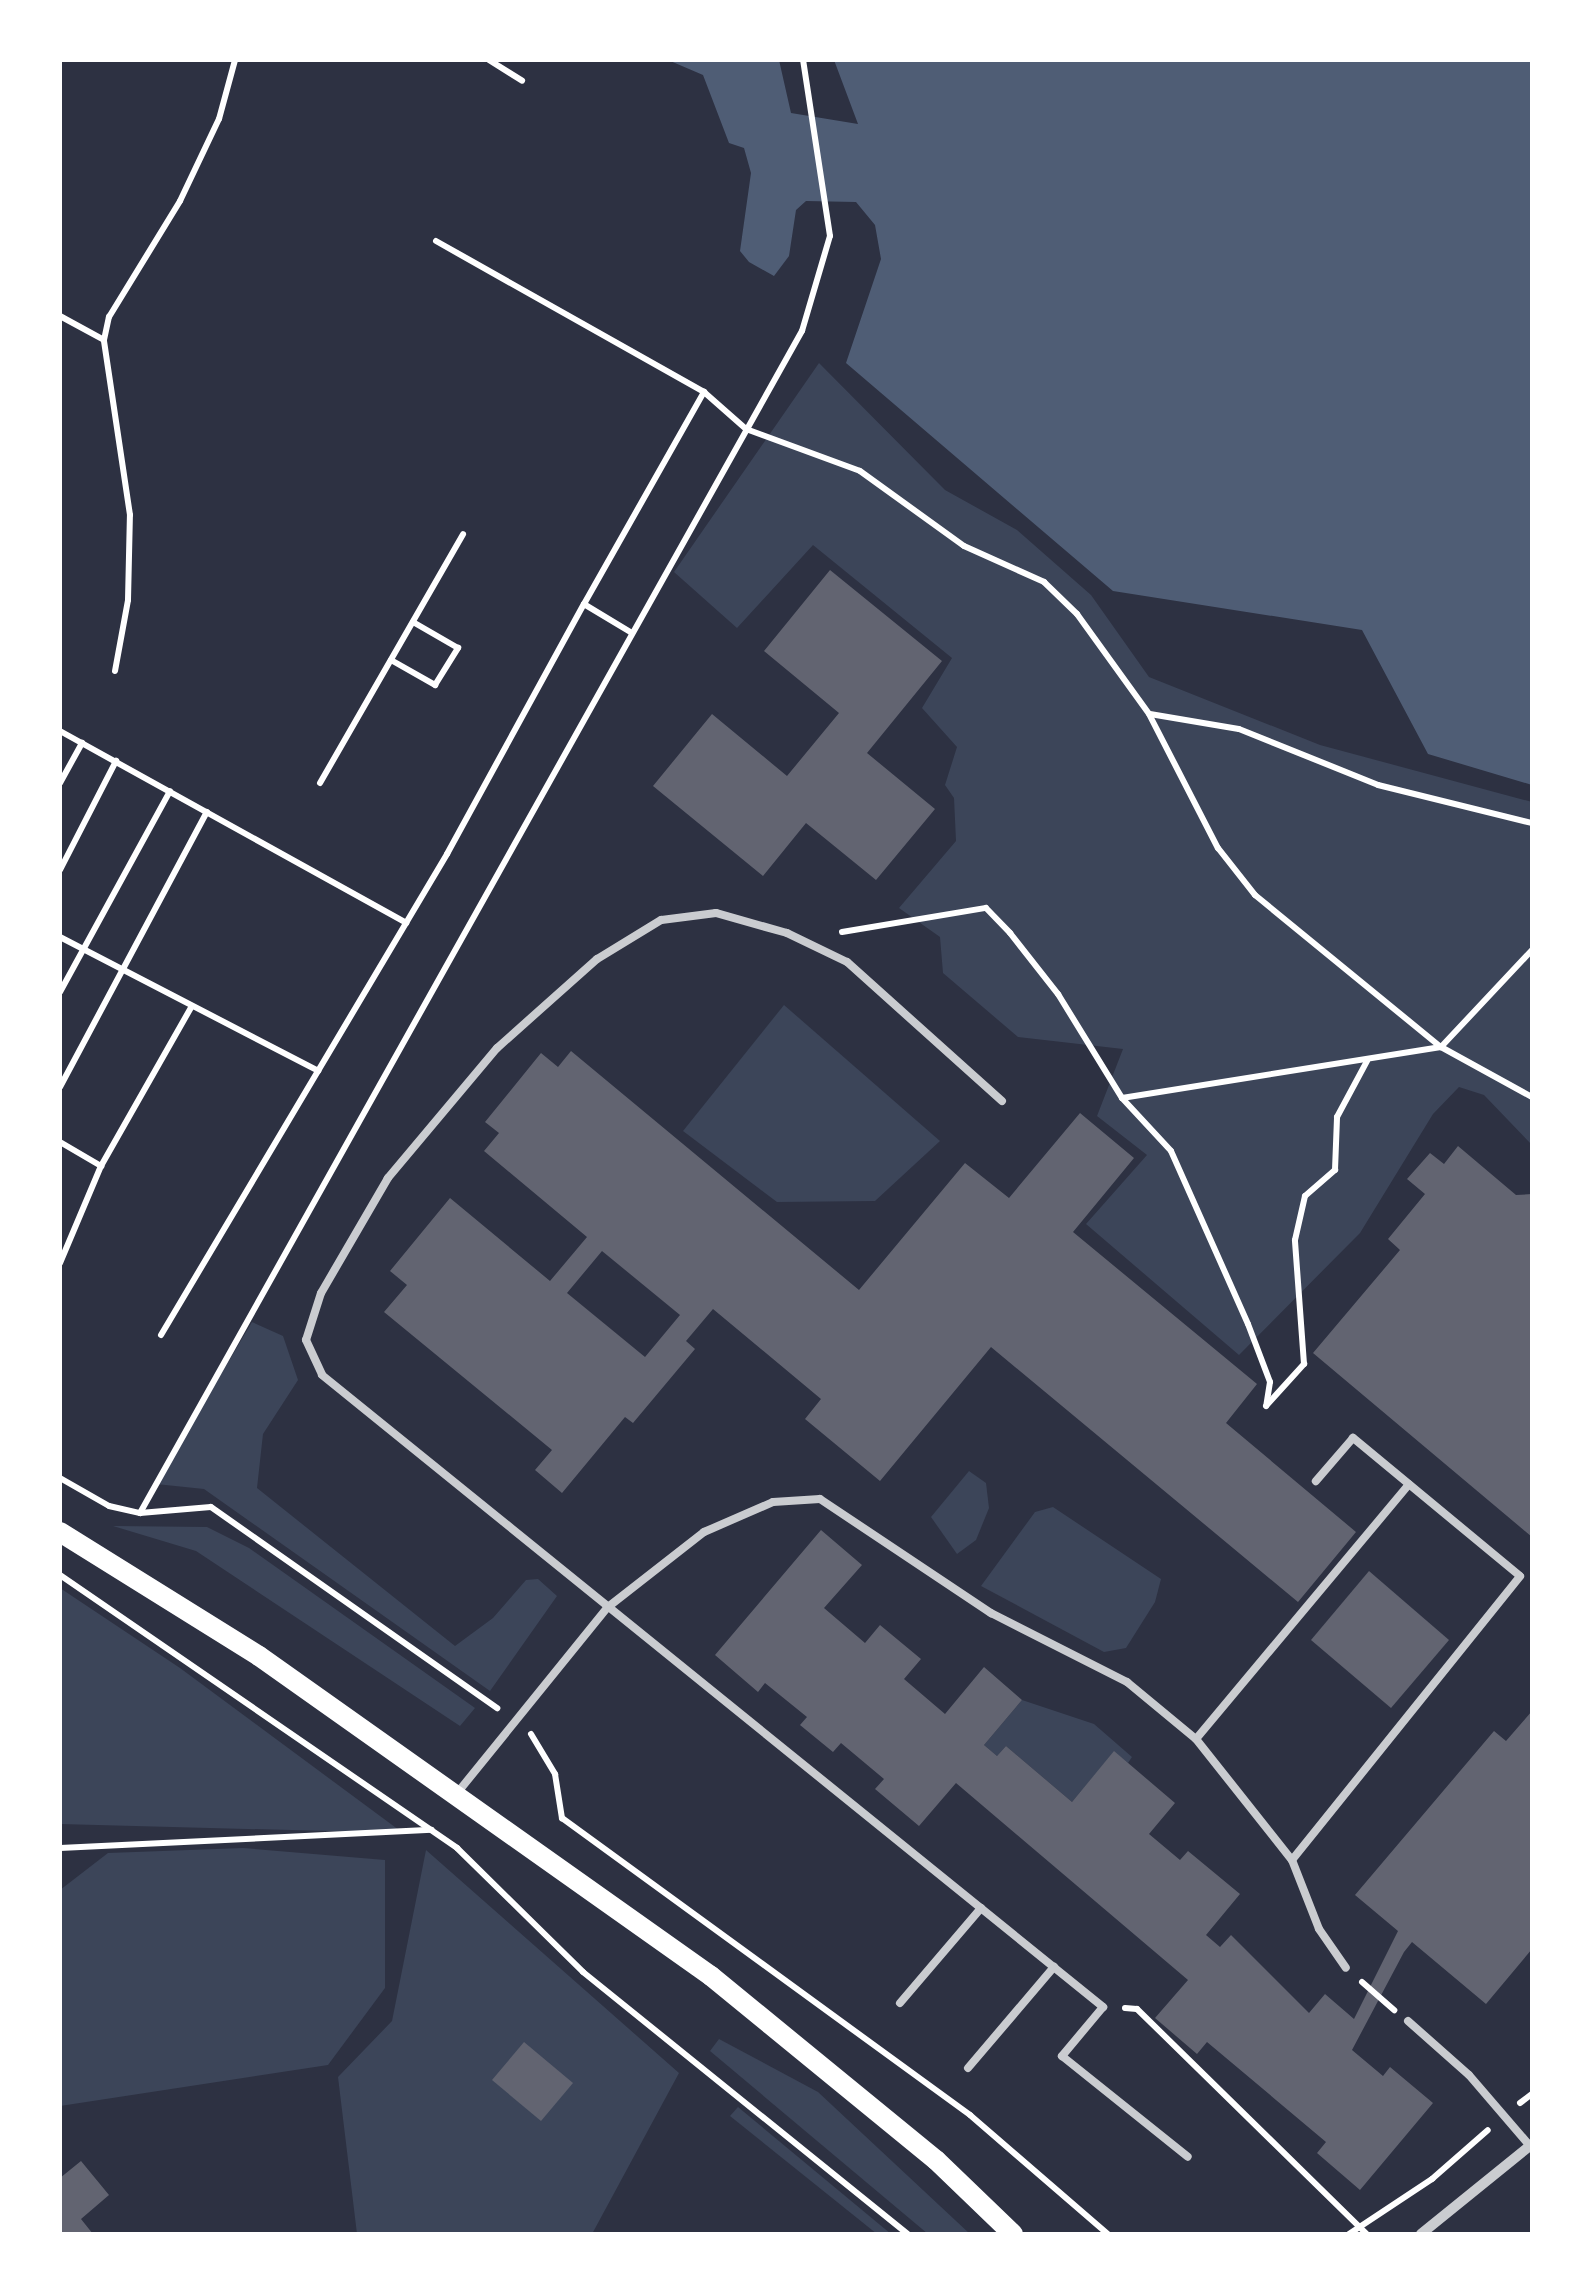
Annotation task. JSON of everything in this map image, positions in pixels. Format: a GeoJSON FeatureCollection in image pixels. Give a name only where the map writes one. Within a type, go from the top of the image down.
{"type":"FeatureCollection","features":[{"type":"Feature","properties":{"kind":"main road"},"geometry":{"type":"LineString","coordinates":[[60,1532],[458,1792],[711,1976],[936,2160],[1013,2234]]}},
{"type":"Feature","properties":{"kind":"street"},"geometry":{"type":"LineString","coordinates":[[1421,2234],[1531,2145]]}},
{"type":"Feature","properties":{"kind":"lane"},"geometry":{"type":"LineString","coordinates":[[1002,1101],[847,962],[802,940],[716,914],[660,920],[597,959],[497,1048],[388,1178],[322,1292],[306,1340],[322,1375],[1103,2006],[1062,2056],[1188,2157]]}},
{"type":"Feature","properties":{"kind":"lane"},"geometry":{"type":"LineString","coordinates":[[1292,1860],[1520,1576],[1353,1438],[1316,1480]]}},
{"type":"Feature","properties":{"kind":"lane"},"geometry":{"type":"LineString","coordinates":[[1196,1739],[1410,1484]]}},
{"type":"Feature","properties":{"kind":"lane"},"geometry":{"type":"LineString","coordinates":[[458,1792],[512,1719],[608,1606],[704,1532],[774,1502],[820,1499],[991,1613],[1127,1682],[1196,1739],[1292,1860],[1319,1929],[1346,1968]]}},
{"type":"Feature","properties":{"kind":"lane"},"geometry":{"type":"LineString","coordinates":[[900,2004],[981,1908]]}},
{"type":"Feature","properties":{"kind":"lane"},"geometry":{"type":"LineString","coordinates":[[968,2068],[1054,1967]]}},
{"type":"Feature","properties":{"kind":"lane"},"geometry":{"type":"LineString","coordinates":[[1408,2022],[1531,2145]]}},
{"type":"Feature","properties":{"kind":"path"},"geometry":{"type":"LineString","coordinates":[[115,671],[128,600],[130,515],[104,340],[109,317],[180,201],[218,119],[235,60]]}},
{"type":"Feature","properties":{"kind":"path"},"geometry":{"type":"LineString","coordinates":[[489,60],[522,81]]}},
{"type":"Feature","properties":{"kind":"path"},"geometry":{"type":"LineString","coordinates":[[140,1513],[802,331],[830,236],[816,112],[804,60]]}},
{"type":"Feature","properties":{"kind":"path"},"geometry":{"type":"LineString","coordinates":[[436,241],[704,392],[746,429],[860,471],[964,546],[1044,582],[1077,614],[1149,714],[1218,848],[1255,895],[1442,1047],[1532,1097]]}},
{"type":"Feature","properties":{"kind":"path"},"geometry":{"type":"LineString","coordinates":[[60,316],[104,340]]}},
{"type":"Feature","properties":{"kind":"path"},"geometry":{"type":"LineString","coordinates":[[161,1335],[406,923],[704,392]]}},
{"type":"Feature","properties":{"kind":"path"},"geometry":{"type":"LineString","coordinates":[[320,783],[463,534]]}},
{"type":"Feature","properties":{"kind":"path"},"geometry":{"type":"LineString","coordinates":[[584,604],[632,634]]}},
{"type":"Feature","properties":{"kind":"path"},"geometry":{"type":"LineString","coordinates":[[391,660],[435,685],[458,648],[413,622]]}},
{"type":"Feature","properties":{"kind":"path"},"geometry":{"type":"LineString","coordinates":[[1149,714],[1239,729],[1378,785],[1532,824]]}},
{"type":"Feature","properties":{"kind":"path"},"geometry":{"type":"LineString","coordinates":[[60,731],[406,923]]}},
{"type":"Feature","properties":{"kind":"path"},"geometry":{"type":"LineString","coordinates":[[60,782],[82,743]]}},
{"type":"Feature","properties":{"kind":"path"},"geometry":{"type":"LineString","coordinates":[[60,870],[116,761]]}},
{"type":"Feature","properties":{"kind":"path"},"geometry":{"type":"LineString","coordinates":[[60,992],[170,791]]}},
{"type":"Feature","properties":{"kind":"path"},"geometry":{"type":"LineString","coordinates":[[60,1087],[207,812]]}},
{"type":"Feature","properties":{"kind":"path"},"geometry":{"type":"LineString","coordinates":[[802,940],[986,908],[1058,994],[1122,1098],[1171,1151],[1201,1209],[1270,1382],[1266,1406],[1304,1364],[1295,1240],[1305,1196],[1335,1170],[1337,1117],[1367,1060]]}},
{"type":"Feature","properties":{"kind":"path"},"geometry":{"type":"LineString","coordinates":[[60,937],[318,1072]]}},
{"type":"Feature","properties":{"kind":"path"},"geometry":{"type":"LineString","coordinates":[[1122,1098],[1442,1047],[1532,950]]}},
{"type":"Feature","properties":{"kind":"path"},"geometry":{"type":"LineString","coordinates":[[60,1263],[102,1166],[192,1006]]}},
{"type":"Feature","properties":{"kind":"path"},"geometry":{"type":"LineString","coordinates":[[60,1142],[102,1166]]}},
{"type":"Feature","properties":{"kind":"path"},"geometry":{"type":"LineString","coordinates":[[60,1478],[109,1506],[140,1513],[211,1506],[512,1719],[532,1735],[555,1774],[562,1818],[970,2115],[1108,2234]]}},
{"type":"Feature","properties":{"kind":"path"},"geometry":{"type":"LineString","coordinates":[[60,1575],[432,1830],[584,1972],[908,2234]]}},
{"type":"Feature","properties":{"kind":"path"},"geometry":{"type":"LineString","coordinates":[[60,1848],[432,1830]]}},
{"type":"Feature","properties":{"kind":"path"},"geometry":{"type":"LineString","coordinates":[[1346,1968],[1408,2022]]}},
{"type":"Feature","properties":{"kind":"path"},"geometry":{"type":"LineString","coordinates":[[1103,2006],[1137,2010],[1367,2234]]}},
{"type":"Feature","properties":{"kind":"path"},"geometry":{"type":"LineString","coordinates":[[1350,2234],[1432,2179],[1504,2115]]}},
{"type":"Feature","properties":{"kind":"shaded area"},"geometry":{"type":"Polygon","coordinates":[[[668,60],[779,60],[791,113],[858,124],[834,60],[1532,60],[1532,785],[1428,754],[1362,630],[1113,591],[846,363],[881,259],[875,225],[856,202],[806,201],[796,210],[789,256],[774,276],[749,262],[740,251],[751,173],[744,148],[729,143],[703,75],[668,60]]]}},
{"type":"Feature","properties":{"kind":"shaded area"},"geometry":{"type":"Polygon","coordinates":[[[819,363],[945,490],[1017,530],[1091,595],[1149,677],[1320,745],[1532,802],[1532,1145],[1484,1095],[1459,1087],[1433,1114],[1360,1233],[1239,1355],[1086,1224],[1147,1155],[1097,1116],[1123,1049],[1018,1037],[943,973],[940,937],[899,908],[956,841],[954,798],[945,785],[957,747],[922,708],[952,658],[813,545],[737,628],[674,572],[819,363]]]}},
{"type":"Feature","properties":{"kind":"shaded area"},"geometry":{"type":"Polygon","coordinates":[[[784,1005],[940,1141],[875,1201],[777,1202],[683,1131],[784,1005]]]}},
{"type":"Feature","properties":{"kind":"shaded area"},"geometry":{"type":"Polygon","coordinates":[[[252,1322],[283,1336],[298,1380],[263,1434],[257,1488],[455,1646],[493,1618],[526,1580],[538,1579],[557,1596],[490,1691],[204,1489],[156,1484],[252,1322]]]}},
{"type":"Feature","properties":{"kind":"shaded area"},"geometry":{"type":"Polygon","coordinates":[[[969,1471],[986,1483],[989,1508],[976,1540],[957,1554],[931,1517],[969,1471]]]}},
{"type":"Feature","properties":{"kind":"shaded area"},"geometry":{"type":"Polygon","coordinates":[[[1053,1507],[1161,1579],[1155,1602],[1126,1648],[1104,1652],[981,1586],[1035,1512],[1053,1507]]]}},
{"type":"Feature","properties":{"kind":"shaded area"},"geometry":{"type":"Polygon","coordinates":[[[113,1526],[207,1527],[249,1548],[475,1708],[460,1726],[196,1551],[113,1526]]]}},
{"type":"Feature","properties":{"kind":"shaded area"},"geometry":{"type":"Polygon","coordinates":[[[60,1588],[180,1668],[403,1833],[60,1824],[60,1588]]]}},
{"type":"Feature","properties":{"kind":"shaded area"},"geometry":{"type":"Polygon","coordinates":[[[1022,1700],[1094,1724],[1132,1757],[1128,1763],[1114,1752],[1072,1802],[1006,1746],[997,1756],[984,1745],[1022,1700]]]}},
{"type":"Feature","properties":{"kind":"shaded area"},"geometry":{"type":"Polygon","coordinates":[[[243,1848],[385,1860],[385,1988],[328,2065],[60,2106],[60,1890],[108,1853],[243,1848]]]}},
{"type":"Feature","properties":{"kind":"shaded area"},"geometry":{"type":"Polygon","coordinates":[[[426,1850],[679,2073],[592,2234],[357,2234],[338,2077],[392,2021],[426,1850]]]}},
{"type":"Feature","properties":{"kind":"shaded area"},"geometry":{"type":"Polygon","coordinates":[[[719,2039],[818,2092],[970,2234],[928,2234],[710,2051],[719,2039]]]}},
{"type":"Feature","properties":{"kind":"shaded area"},"geometry":{"type":"Polygon","coordinates":[[[738,2107],[891,2234],[877,2234],[730,2116],[738,2107]]]}},
{"type":"Feature","properties":{"kind":"building"},"geometry":{"type":"Polygon","coordinates":[[[830,570],[942,661],[867,753],[935,809],[876,880],[806,823],[763,876],[653,786],[712,714],[787,776],[839,713],[764,651],[830,570]]]}},
{"type":"Feature","properties":{"kind":"building"},"geometry":{"type":"Polygon","coordinates":[[[571,1051],[859,1290],[965,1163],[1009,1198],[1080,1113],[1134,1158],[1073,1232],[1257,1384],[1226,1423],[1356,1532],[1298,1602],[991,1347],[880,1481],[805,1419],[821,1399],[713,1309],[686,1341],[695,1349],[633,1423],[625,1417],[562,1493],[535,1470],[552,1450],[384,1312],[407,1285],[390,1271],[450,1198],[550,1281],[587,1237],[484,1151],[499,1133],[485,1122],[541,1053],[558,1067],[571,1051]],[[602,1251],[567,1293],[645,1357],[680,1315],[602,1251]]]}},
{"type":"Feature","properties":{"kind":"building"},"geometry":{"type":"Polygon","coordinates":[[[1458,1146],[1516,1195],[1532,1194],[1532,1537],[1313,1353],[1400,1250],[1388,1239],[1425,1194],[1407,1179],[1430,1153],[1444,1164],[1458,1146]]]}},
{"type":"Feature","properties":{"kind":"building"},"geometry":{"type":"Polygon","coordinates":[[[821,1530],[862,1565],[824,1608],[865,1643],[880,1625],[921,1659],[904,1679],[945,1714],[984,1667],[1022,1700],[984,1745],[997,1756],[1006,1746],[1072,1802],[1114,1751],[1175,1803],[1149,1834],[1180,1860],[1188,1851],[1240,1894],[1206,1935],[1220,1947],[1231,1935],[1309,2013],[1325,1994],[1354,2019],[1398,1931],[1355,1895],[1494,1731],[1506,1741],[1532,1711],[1532,1949],[1486,2004],[1412,1942],[1404,1952],[1352,2050],[1383,2076],[1390,2067],[1433,2103],[1360,2190],[1317,2153],[1326,2142],[1207,2042],[1197,2054],[1155,2018],[1188,1980],[956,1783],[919,1826],[875,1789],[884,1779],[841,1743],[833,1752],[800,1725],[807,1717],[765,1683],[758,1692],[715,1655],[821,1530]]]}},
{"type":"Feature","properties":{"kind":"building"},"geometry":{"type":"Polygon","coordinates":[[[1369,1571],[1449,1640],[1391,1708],[1311,1640],[1369,1571]]]}},
{"type":"Feature","properties":{"kind":"building"},"geometry":{"type":"Polygon","coordinates":[[[524,2042],[573,2083],[541,2121],[492,2080],[524,2042]]]}},
{"type":"Feature","properties":{"kind":"building"},"geometry":{"type":"Polygon","coordinates":[[[81,2161],[109,2195],[81,2219],[93,2234],[60,2234],[60,2178],[81,2161]]]}}]}
